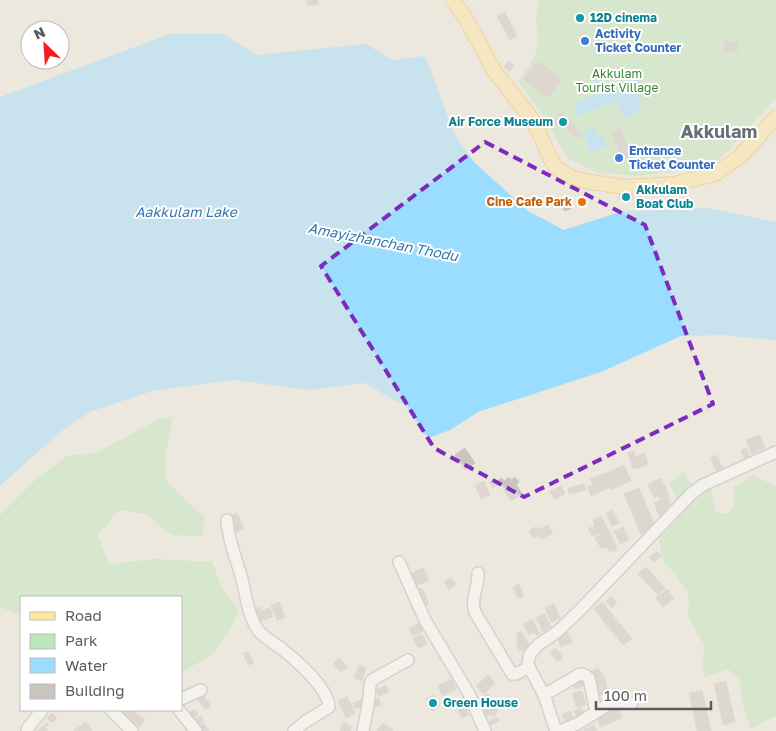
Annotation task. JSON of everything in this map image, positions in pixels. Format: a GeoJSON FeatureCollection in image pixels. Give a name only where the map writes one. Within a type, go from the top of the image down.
{"type":"FeatureCollection","features":[{"type":"Feature","properties":{"kind":"main road"},"geometry":{"type":"LineString","coordinates":[[453,0],[495,72],[531,118],[557,169],[573,178],[625,187],[674,184],[714,174],[738,158],[776,117]]}},
{"type":"Feature","properties":{"kind":"street"},"geometry":{"type":"LineString","coordinates":[[632,703],[619,702],[611,704],[577,724],[558,731],[544,695],[529,667],[530,654],[538,645],[557,632],[574,616],[691,494],[703,485],[776,452]]}},
{"type":"Feature","properties":{"kind":"street"},"geometry":{"type":"LineString","coordinates":[[227,520],[232,550],[252,619],[257,628],[308,672],[329,702],[329,708],[294,731]]}},
{"type":"Feature","properties":{"kind":"street"},"geometry":{"type":"LineString","coordinates":[[399,562],[425,620],[468,692],[485,731]]}},
{"type":"Feature","properties":{"kind":"street"},"geometry":{"type":"LineString","coordinates":[[478,573],[473,605],[476,614],[512,674],[516,674],[529,667]]}},
{"type":"Feature","properties":{"kind":"street"},"geometry":{"type":"LineString","coordinates":[[363,731],[372,680],[408,660]]}},
{"type":"Feature","properties":{"kind":"street"},"geometry":{"type":"LineString","coordinates":[[544,695],[583,674],[589,678],[596,712]]}},
{"type":"Feature","properties":{"kind":"street"},"geometry":{"type":"LineString","coordinates":[[182,699],[201,690]]}},
{"type":"Feature","properties":{"kind":"street"},"geometry":{"type":"LineString","coordinates":[[27,731],[41,711]]}},
{"type":"Feature","properties":{"kind":"street"},"geometry":{"type":"LineString","coordinates":[[112,711],[132,731]]}},
{"type":"Feature","properties":{"kind":"street"},"geometry":{"type":"LineString","coordinates":[[180,711],[196,731]]}},
{"type":"Feature","properties":{"kind":"highlighted area"},"geometry":{"type":"Polygon","coordinates":[[[485,142],[645,225],[713,404],[524,497],[434,448],[321,266],[485,142]]]}},
{"type":"Feature","properties":{"kind":"green space","name":"Akkulam Tourist Village"},"geometry":{"type":"Polygon","coordinates":[[[539,0],[776,0],[776,98],[729,150],[709,167],[639,176],[598,173],[566,157],[547,121],[518,81],[528,68],[537,48],[536,14],[539,0]]]}},
{"type":"Feature","properties":{"kind":"green space"},"geometry":{"type":"Polygon","coordinates":[[[173,417],[166,452],[165,479],[205,517],[202,536],[172,535],[145,514],[119,510],[98,535],[109,564],[155,559],[212,562],[222,588],[239,610],[228,634],[211,655],[182,672],[182,596],[20,596],[20,615],[0,607],[0,515],[35,480],[67,456],[96,453],[159,419],[173,417]]]}},
{"type":"Feature","properties":{"kind":"green space"},"geometry":{"type":"Polygon","coordinates":[[[683,472],[701,498],[705,489],[711,489],[716,512],[728,514],[734,505],[734,488],[752,475],[776,486],[776,717],[751,729],[742,703],[740,680],[728,669],[704,677],[702,659],[705,646],[688,615],[687,590],[665,563],[661,552],[659,539],[661,529],[680,515],[676,498],[669,483],[683,472]]]}},
{"type":"Feature","properties":{"kind":"water","name":"Aakkulam Lake"},"geometry":{"type":"Polygon","coordinates":[[[170,34],[224,34],[257,55],[366,44],[393,60],[425,56],[455,135],[474,162],[528,211],[564,230],[623,211],[709,208],[776,222],[776,340],[722,335],[681,336],[601,372],[478,412],[450,430],[431,437],[423,434],[405,406],[364,383],[310,390],[233,380],[152,391],[89,412],[59,433],[0,486],[0,97],[170,34]]]}},
{"type":"Feature","properties":{"kind":"water"},"geometry":{"type":"Polygon","coordinates":[[[596,71],[604,91],[633,78],[639,79],[644,87],[639,107],[633,116],[626,119],[622,117],[619,104],[615,101],[578,117],[573,105],[599,92],[591,73],[596,71]]]}},
{"type":"Feature","properties":{"kind":"water"},"geometry":{"type":"Polygon","coordinates":[[[594,128],[598,136],[602,134],[607,146],[591,153],[583,132],[594,128]]]}},
{"type":"Feature","properties":{"kind":"building"},"geometry":{"type":"Polygon","coordinates":[[[307,0],[318,0],[318,5],[307,5],[307,0]]]}},
{"type":"Feature","properties":{"kind":"building"},"geometry":{"type":"Polygon","coordinates":[[[505,12],[517,36],[510,40],[497,16],[505,12]]]}},
{"type":"Feature","properties":{"kind":"building"},"geometry":{"type":"Polygon","coordinates":[[[725,41],[738,42],[737,52],[724,52],[725,41]]]}},
{"type":"Feature","properties":{"kind":"building"},"geometry":{"type":"Polygon","coordinates":[[[509,61],[514,66],[509,72],[504,66],[509,61]]]}},
{"type":"Feature","properties":{"kind":"building"},"geometry":{"type":"Polygon","coordinates":[[[538,61],[562,80],[547,98],[523,79],[538,61]]]}},
{"type":"Feature","properties":{"kind":"building"},"geometry":{"type":"Polygon","coordinates":[[[560,112],[581,133],[581,138],[575,137],[563,124],[557,126],[551,122],[560,112]]]}},
{"type":"Feature","properties":{"kind":"building"},"geometry":{"type":"Polygon","coordinates":[[[620,129],[632,156],[617,163],[613,154],[619,151],[611,133],[620,129]]]}},
{"type":"Feature","properties":{"kind":"building","name":"Akkulam Boat Club"},"geometry":{"type":"Polygon","coordinates":[[[628,191],[632,194],[633,199],[618,200],[620,193],[628,191]]]}},
{"type":"Feature","properties":{"kind":"building"},"geometry":{"type":"Polygon","coordinates":[[[569,202],[571,209],[564,211],[562,204],[569,202]]]}},
{"type":"Feature","properties":{"kind":"building"},"geometry":{"type":"Polygon","coordinates":[[[760,435],[765,448],[751,454],[746,440],[760,435]]]}},
{"type":"Feature","properties":{"kind":"building"},"geometry":{"type":"Polygon","coordinates":[[[465,448],[475,463],[465,470],[455,455],[465,448]]]}},
{"type":"Feature","properties":{"kind":"building"},"geometry":{"type":"Polygon","coordinates":[[[746,448],[752,461],[747,464],[741,451],[746,448]]]}},
{"type":"Feature","properties":{"kind":"building"},"geometry":{"type":"Polygon","coordinates":[[[634,451],[635,456],[645,453],[648,465],[633,469],[628,453],[634,451]]]}},
{"type":"Feature","properties":{"kind":"building"},"geometry":{"type":"Polygon","coordinates":[[[716,455],[725,472],[719,475],[710,458],[716,455]]]}},
{"type":"Feature","properties":{"kind":"building"},"geometry":{"type":"Polygon","coordinates":[[[624,465],[631,481],[611,490],[610,487],[591,496],[587,487],[593,485],[590,479],[624,465]]]}},
{"type":"Feature","properties":{"kind":"building"},"geometry":{"type":"Polygon","coordinates":[[[509,477],[511,480],[515,477],[519,482],[516,484],[522,494],[511,501],[500,483],[493,488],[489,482],[493,479],[495,482],[502,478],[504,481],[509,477]]]}},
{"type":"Feature","properties":{"kind":"building"},"geometry":{"type":"Polygon","coordinates":[[[661,478],[669,495],[660,499],[658,496],[654,498],[648,484],[661,478]]]}},
{"type":"Feature","properties":{"kind":"building"},"geometry":{"type":"Polygon","coordinates":[[[484,481],[490,495],[481,499],[475,485],[484,481]]]}},
{"type":"Feature","properties":{"kind":"building"},"geometry":{"type":"Polygon","coordinates":[[[584,484],[586,490],[569,494],[568,488],[584,484]]]}},
{"type":"Feature","properties":{"kind":"building"},"geometry":{"type":"Polygon","coordinates":[[[561,486],[565,494],[554,499],[550,491],[561,486]]]}},
{"type":"Feature","properties":{"kind":"building"},"geometry":{"type":"Polygon","coordinates":[[[639,488],[656,528],[641,534],[624,494],[639,488]]]}},
{"type":"Feature","properties":{"kind":"building"},"geometry":{"type":"Polygon","coordinates":[[[668,497],[675,514],[661,520],[654,503],[668,497]]]}},
{"type":"Feature","properties":{"kind":"building"},"geometry":{"type":"Polygon","coordinates":[[[612,510],[619,523],[612,526],[606,513],[612,510]]]}},
{"type":"Feature","properties":{"kind":"building"},"geometry":{"type":"Polygon","coordinates":[[[237,513],[244,529],[233,534],[226,518],[237,513]]]}},
{"type":"Feature","properties":{"kind":"building"},"geometry":{"type":"Polygon","coordinates":[[[601,516],[617,550],[609,552],[607,547],[601,548],[595,538],[606,532],[592,536],[588,528],[595,527],[593,520],[601,516]]]}},
{"type":"Feature","properties":{"kind":"building"},"geometry":{"type":"Polygon","coordinates":[[[548,525],[553,533],[541,539],[539,535],[533,538],[529,530],[536,527],[537,530],[548,525]]]}},
{"type":"Feature","properties":{"kind":"building"},"geometry":{"type":"Polygon","coordinates":[[[623,527],[629,540],[620,544],[614,531],[623,527]]]}},
{"type":"Feature","properties":{"kind":"building"},"geometry":{"type":"Polygon","coordinates":[[[657,551],[661,556],[653,562],[649,557],[657,551]]]}},
{"type":"Feature","properties":{"kind":"building"},"geometry":{"type":"Polygon","coordinates":[[[646,567],[665,588],[658,595],[638,574],[646,567]]]}},
{"type":"Feature","properties":{"kind":"building"},"geometry":{"type":"Polygon","coordinates":[[[423,568],[429,580],[414,587],[409,574],[423,568]]]}},
{"type":"Feature","properties":{"kind":"building"},"geometry":{"type":"Polygon","coordinates":[[[450,577],[456,584],[449,590],[444,582],[450,577]]]}},
{"type":"Feature","properties":{"kind":"building"},"geometry":{"type":"Polygon","coordinates":[[[519,584],[524,596],[518,598],[513,587],[519,584]]]}},
{"type":"Feature","properties":{"kind":"building"},"geometry":{"type":"Polygon","coordinates":[[[422,588],[429,604],[420,607],[414,592],[422,588]]]}},
{"type":"Feature","properties":{"kind":"building"},"geometry":{"type":"Polygon","coordinates":[[[667,589],[674,598],[663,607],[656,598],[667,589]]]}},
{"type":"Feature","properties":{"kind":"building"},"geometry":{"type":"Polygon","coordinates":[[[611,597],[617,603],[612,608],[606,601],[611,597]]]}},
{"type":"Feature","properties":{"kind":"building"},"geometry":{"type":"Polygon","coordinates":[[[279,602],[285,618],[277,620],[271,605],[279,602]]]}},
{"type":"Feature","properties":{"kind":"building"},"geometry":{"type":"Polygon","coordinates":[[[602,602],[632,639],[623,645],[594,609],[602,602]]]}},
{"type":"Feature","properties":{"kind":"building"},"geometry":{"type":"Polygon","coordinates":[[[554,604],[560,618],[551,622],[545,608],[554,604]]]}},
{"type":"Feature","properties":{"kind":"building"},"geometry":{"type":"Polygon","coordinates":[[[260,607],[261,611],[270,608],[273,617],[256,622],[253,609],[260,607]]]}},
{"type":"Feature","properties":{"kind":"building"},"geometry":{"type":"Polygon","coordinates":[[[544,613],[551,627],[543,632],[536,618],[544,613]]]}},
{"type":"Feature","properties":{"kind":"building"},"geometry":{"type":"Polygon","coordinates":[[[532,619],[540,634],[537,636],[534,632],[529,635],[523,624],[532,619]]]}},
{"type":"Feature","properties":{"kind":"building"},"geometry":{"type":"Polygon","coordinates":[[[419,623],[423,631],[413,636],[409,628],[419,623]]]}},
{"type":"Feature","properties":{"kind":"building"},"geometry":{"type":"Polygon","coordinates":[[[566,630],[572,642],[561,647],[556,635],[566,630]]]}},
{"type":"Feature","properties":{"kind":"building"},"geometry":{"type":"Polygon","coordinates":[[[521,631],[530,646],[520,651],[516,642],[519,640],[516,634],[521,631]]]}},
{"type":"Feature","properties":{"kind":"building"},"geometry":{"type":"Polygon","coordinates":[[[422,634],[427,644],[418,648],[413,638],[422,634]]]}},
{"type":"Feature","properties":{"kind":"building"},"geometry":{"type":"Polygon","coordinates":[[[556,648],[563,658],[557,662],[550,652],[556,648]]]}},
{"type":"Feature","properties":{"kind":"building"},"geometry":{"type":"Polygon","coordinates":[[[248,651],[254,663],[248,665],[243,653],[248,651]]]}},
{"type":"Feature","properties":{"kind":"building"},"geometry":{"type":"Polygon","coordinates":[[[340,658],[347,667],[341,672],[333,663],[340,658]]]}},
{"type":"Feature","properties":{"kind":"building"},"geometry":{"type":"Polygon","coordinates":[[[359,665],[366,668],[362,681],[354,678],[359,665]]]}},
{"type":"Feature","properties":{"kind":"building"},"geometry":{"type":"Polygon","coordinates":[[[598,668],[603,676],[592,681],[588,673],[598,668]]]}},
{"type":"Feature","properties":{"kind":"building"},"geometry":{"type":"Polygon","coordinates":[[[488,675],[495,683],[484,694],[476,686],[488,675]]]}},
{"type":"Feature","properties":{"kind":"building"},"geometry":{"type":"Polygon","coordinates":[[[604,677],[607,686],[596,689],[593,681],[604,677]]]}},
{"type":"Feature","properties":{"kind":"building"},"geometry":{"type":"Polygon","coordinates":[[[451,679],[456,689],[443,696],[438,686],[451,679]]]}},
{"type":"Feature","properties":{"kind":"building"},"geometry":{"type":"Polygon","coordinates":[[[583,680],[585,685],[575,689],[573,683],[583,680]]]}},
{"type":"Feature","properties":{"kind":"building"},"geometry":{"type":"Polygon","coordinates":[[[726,681],[735,722],[723,725],[714,684],[726,681]]]}},
{"type":"Feature","properties":{"kind":"building"},"geometry":{"type":"Polygon","coordinates":[[[386,685],[389,692],[379,696],[376,690],[386,685]]]}},
{"type":"Feature","properties":{"kind":"building"},"geometry":{"type":"Polygon","coordinates":[[[607,687],[609,693],[596,697],[594,691],[607,687]]]}},
{"type":"Feature","properties":{"kind":"building"},"geometry":{"type":"Polygon","coordinates":[[[702,690],[711,731],[697,731],[689,693],[702,690]]]}},
{"type":"Feature","properties":{"kind":"building"},"geometry":{"type":"Polygon","coordinates":[[[582,691],[586,705],[576,707],[572,693],[582,691]]]}},
{"type":"Feature","properties":{"kind":"building"},"geometry":{"type":"Polygon","coordinates":[[[488,694],[491,698],[481,703],[479,698],[488,694]]]}},
{"type":"Feature","properties":{"kind":"building","name":"Green House"},"geometry":{"type":"Polygon","coordinates":[[[434,695],[440,706],[432,711],[426,699],[434,695]]]}},
{"type":"Feature","properties":{"kind":"building"},"geometry":{"type":"Polygon","coordinates":[[[204,696],[211,706],[205,710],[198,700],[204,696]]]}},
{"type":"Feature","properties":{"kind":"building"},"geometry":{"type":"Polygon","coordinates":[[[347,697],[355,713],[346,718],[338,701],[347,697]]]}},
{"type":"Feature","properties":{"kind":"building"},"geometry":{"type":"Polygon","coordinates":[[[364,698],[367,705],[355,709],[353,703],[364,698]]]}},
{"type":"Feature","properties":{"kind":"building"},"geometry":{"type":"Polygon","coordinates":[[[379,698],[381,706],[374,707],[372,700],[379,698]]]}},
{"type":"Feature","properties":{"kind":"building"},"geometry":{"type":"Polygon","coordinates":[[[492,699],[498,712],[492,717],[491,714],[483,718],[480,712],[483,710],[480,705],[492,699]]]}},
{"type":"Feature","properties":{"kind":"building"},"geometry":{"type":"Polygon","coordinates":[[[463,702],[469,715],[462,718],[456,705],[463,702]]]}},
{"type":"Feature","properties":{"kind":"building"},"geometry":{"type":"Polygon","coordinates":[[[617,704],[622,718],[601,727],[596,715],[617,704]]]}},
{"type":"Feature","properties":{"kind":"building"},"geometry":{"type":"Polygon","coordinates":[[[580,707],[587,715],[580,720],[574,712],[580,707]]]}},
{"type":"Feature","properties":{"kind":"building"},"geometry":{"type":"Polygon","coordinates":[[[195,709],[198,716],[191,719],[187,713],[195,709]]]}},
{"type":"Feature","properties":{"kind":"building"},"geometry":{"type":"Polygon","coordinates":[[[132,711],[145,719],[140,727],[117,712],[132,711]]]}},
{"type":"Feature","properties":{"kind":"building"},"geometry":{"type":"Polygon","coordinates":[[[570,711],[575,723],[567,726],[562,714],[570,711]]]}},
{"type":"Feature","properties":{"kind":"building"},"geometry":{"type":"Polygon","coordinates":[[[52,713],[57,718],[52,723],[47,718],[52,713]]]}},
{"type":"Feature","properties":{"kind":"building"},"geometry":{"type":"Polygon","coordinates":[[[201,716],[204,721],[196,726],[193,721],[201,716]]]}},
{"type":"Feature","properties":{"kind":"building"},"geometry":{"type":"Polygon","coordinates":[[[497,717],[499,721],[489,726],[487,722],[497,717]]]}},
{"type":"Feature","properties":{"kind":"building"},"geometry":{"type":"Polygon","coordinates":[[[86,722],[92,731],[73,731],[86,722]]]}},
{"type":"Feature","properties":{"kind":"building"},"geometry":{"type":"Polygon","coordinates":[[[344,722],[352,727],[350,731],[340,730],[344,722]]]}},
{"type":"Feature","properties":{"kind":"building"},"geometry":{"type":"Polygon","coordinates":[[[47,723],[49,725],[45,727],[48,731],[37,731],[47,723]]]}},
{"type":"Feature","properties":{"kind":"building"},"geometry":{"type":"Polygon","coordinates":[[[204,723],[209,731],[198,731],[196,727],[204,723]]]}},
{"type":"Feature","properties":{"kind":"building"},"geometry":{"type":"Polygon","coordinates":[[[383,723],[393,731],[377,731],[383,723]]]}},
{"type":"Feature","properties":{"kind":"building"},"geometry":{"type":"Polygon","coordinates":[[[594,725],[597,731],[583,730],[594,725]]]}},
{"type":"Feature","properties":{"kind":"place","name":"12D cinema"},"geometry":{"type":"Point","coordinates":[580,18]}},
{"type":"Feature","properties":{"kind":"place","name":"Activity Ticket Counter"},"geometry":{"type":"Point","coordinates":[585,41]}},
{"type":"Feature","properties":{"kind":"place","name":"Air Force Museum"},"geometry":{"type":"Point","coordinates":[563,122]}},
{"type":"Feature","properties":{"kind":"place","name":"Entrance Ticket Counter"},"geometry":{"type":"Point","coordinates":[619,158]}},
{"type":"Feature","properties":{"kind":"place","name":"Akkulam Boat Club"},"geometry":{"type":"Point","coordinates":[626,197]}},
{"type":"Feature","properties":{"kind":"place","name":"Cine Cafe Park"},"geometry":{"type":"Point","coordinates":[582,202]}},
{"type":"Feature","properties":{"kind":"place","name":"Green House"},"geometry":{"type":"Point","coordinates":[433,703]}},
{"type":"Feature","properties":{"kind":"district","name":"Akkulam"},"geometry":{"type":"Point","coordinates":[719,132]}},
{"type":"Feature","properties":{"kind":"water label","name":"Amayizhanchan Thodu"},"geometry":{"type":"Point","coordinates":[383,242]}}]}
